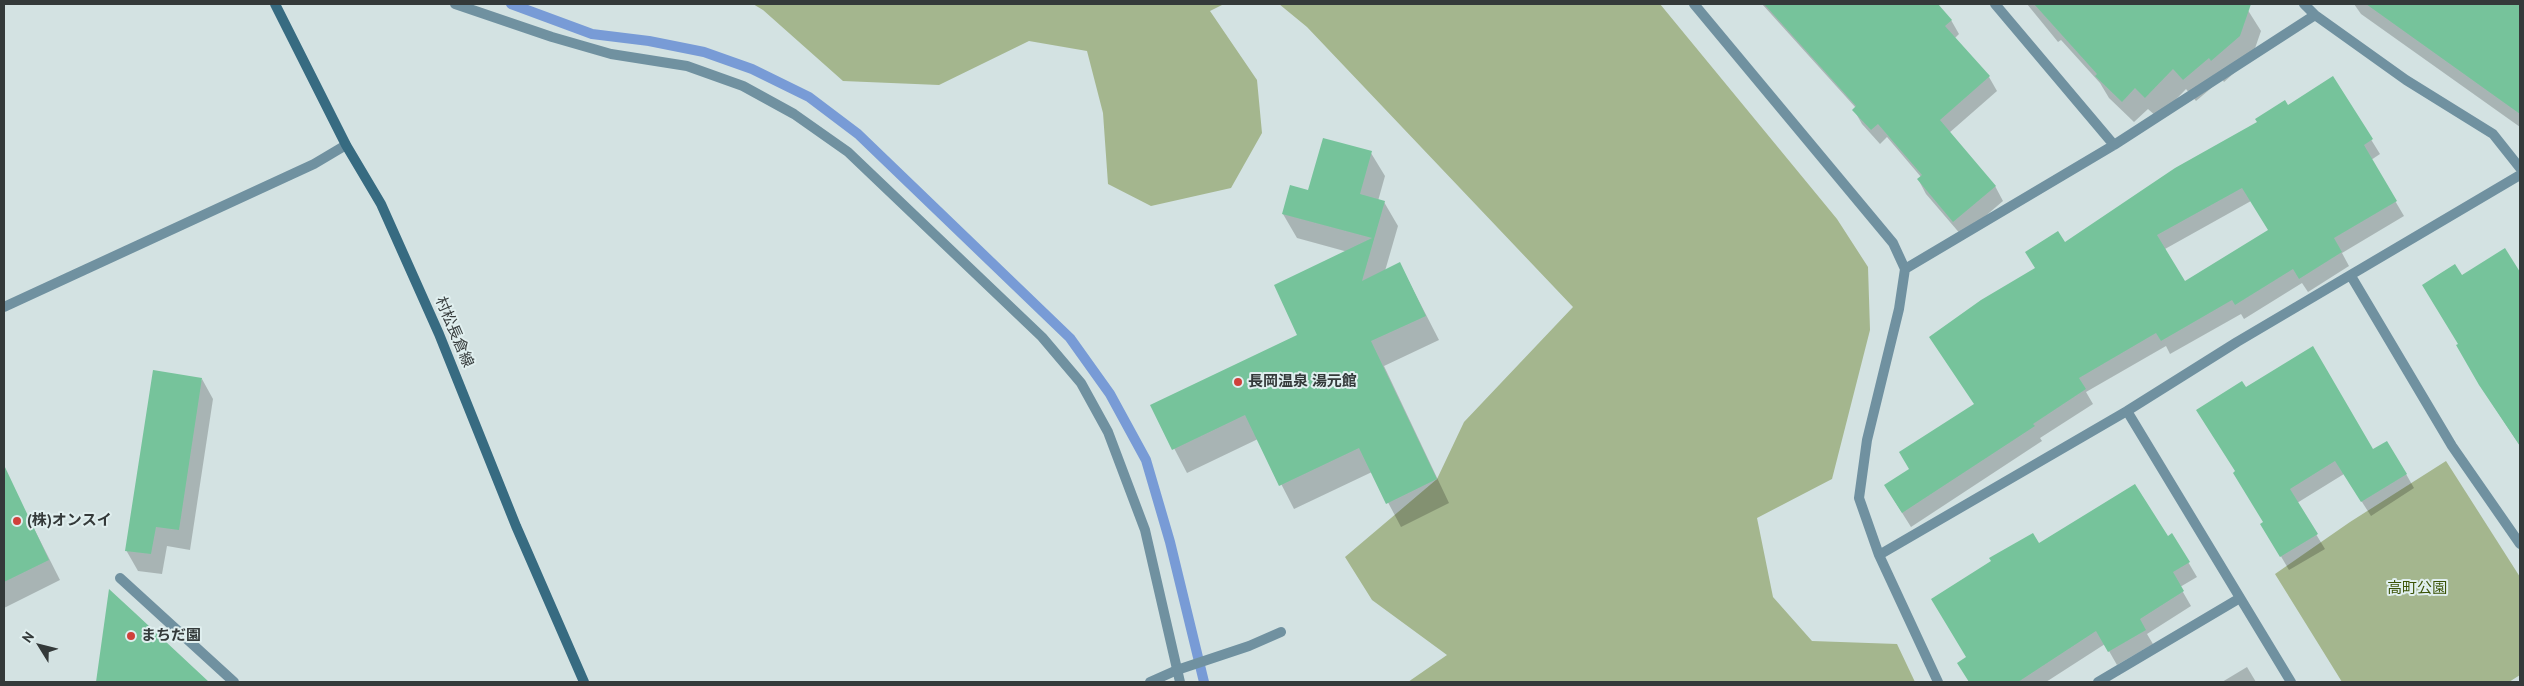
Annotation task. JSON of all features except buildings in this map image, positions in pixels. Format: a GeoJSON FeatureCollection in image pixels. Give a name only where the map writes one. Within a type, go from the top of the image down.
{"type":"FeatureCollection","features":[{"type":"Feature","properties":{"kind":"main road","name":"村松長倉線"},"geometry":{"type":"LineString","coordinates":[[275,4],[346,145],[381,204],[439,334],[516,526],[584,682]]}},
{"type":"Feature","properties":{"kind":"street"},"geometry":{"type":"LineString","coordinates":[[455,4],[585,47],[610,54],[687,66],[743,86],[794,114],[848,152],[1042,337],[1081,383],[1108,432],[1145,530],[1180,682]]}},
{"type":"Feature","properties":{"kind":"street"},"geometry":{"type":"LineString","coordinates":[[1694,4],[1893,243],[1905,270],[1899,309],[1867,440],[1859,498],[1879,555],[1938,682]]}},
{"type":"Feature","properties":{"kind":"street"},"geometry":{"type":"LineString","coordinates":[[1995,4],[2114,145]]}},
{"type":"Feature","properties":{"kind":"street"},"geometry":{"type":"LineString","coordinates":[[2304,4],[2315,15],[2406,80],[2493,134],[2520,168]]}},
{"type":"Feature","properties":{"kind":"street"},"geometry":{"type":"LineString","coordinates":[[1905,270],[2114,145],[2315,15]]}},
{"type":"Feature","properties":{"kind":"street"},"geometry":{"type":"LineString","coordinates":[[4,307],[314,164],[346,145]]}},
{"type":"Feature","properties":{"kind":"street"},"geometry":{"type":"LineString","coordinates":[[1879,555],[2127,410],[2237,342],[2520,175]]}},
{"type":"Feature","properties":{"kind":"street"},"geometry":{"type":"LineString","coordinates":[[2351,276],[2452,446],[2520,544]]}},
{"type":"Feature","properties":{"kind":"street"},"geometry":{"type":"LineString","coordinates":[[2127,410],[2291,682]]}},
{"type":"Feature","properties":{"kind":"street"},"geometry":{"type":"LineString","coordinates":[[120,578],[234,682]]}},
{"type":"Feature","properties":{"kind":"street"},"geometry":{"type":"LineString","coordinates":[[2098,682],[2240,598]]}},
{"type":"Feature","properties":{"kind":"street"},"geometry":{"type":"LineString","coordinates":[[1150,682],[1177,670],[1249,646],[1281,632]]}},
{"type":"Feature","properties":{"kind":"green space"},"geometry":{"type":"Polygon","coordinates":[[[753,4],[1224,4],[1210,11],[1257,80],[1262,133],[1231,188],[1151,206],[1108,184],[1103,113],[1087,51],[1029,41],[939,85],[843,81],[763,10],[753,4]]]}},
{"type":"Feature","properties":{"kind":"green space"},"geometry":{"type":"Polygon","coordinates":[[[1279,4],[1660,4],[1837,219],[1868,267],[1870,330],[1832,479],[1757,518],[1773,597],[1812,641],[1897,644],[1915,682],[1408,682],[1447,655],[1372,600],[1345,557],[1437,479],[1464,422],[1573,307],[1307,27],[1279,4]]]}},
{"type":"Feature","properties":{"kind":"green space","name":"高町公園"},"geometry":{"type":"Polygon","coordinates":[[[2446,461],[2520,577],[2520,675],[2509,682],[2342,682],[2275,574],[2350,522],[2446,461]]]}},
{"type":"Feature","properties":{"kind":"waterway"},"geometry":{"type":"LineString","coordinates":[[511,4],[592,34],[649,41],[704,52],[752,69],[809,97],[858,134],[1070,338],[1110,394],[1146,460],[1170,542],[1204,682]]}},
{"type":"Feature","properties":{"kind":"place","name":"長岡温泉 湯元館"},"geometry":{"type":"Point","coordinates":[1238,382]}},
{"type":"Feature","properties":{"kind":"place","name":"(株)オンスイ"},"geometry":{"type":"Point","coordinates":[17,521]}},
{"type":"Feature","properties":{"kind":"place","name":"まちだ園"},"geometry":{"type":"Point","coordinates":[131,636]}}]}
